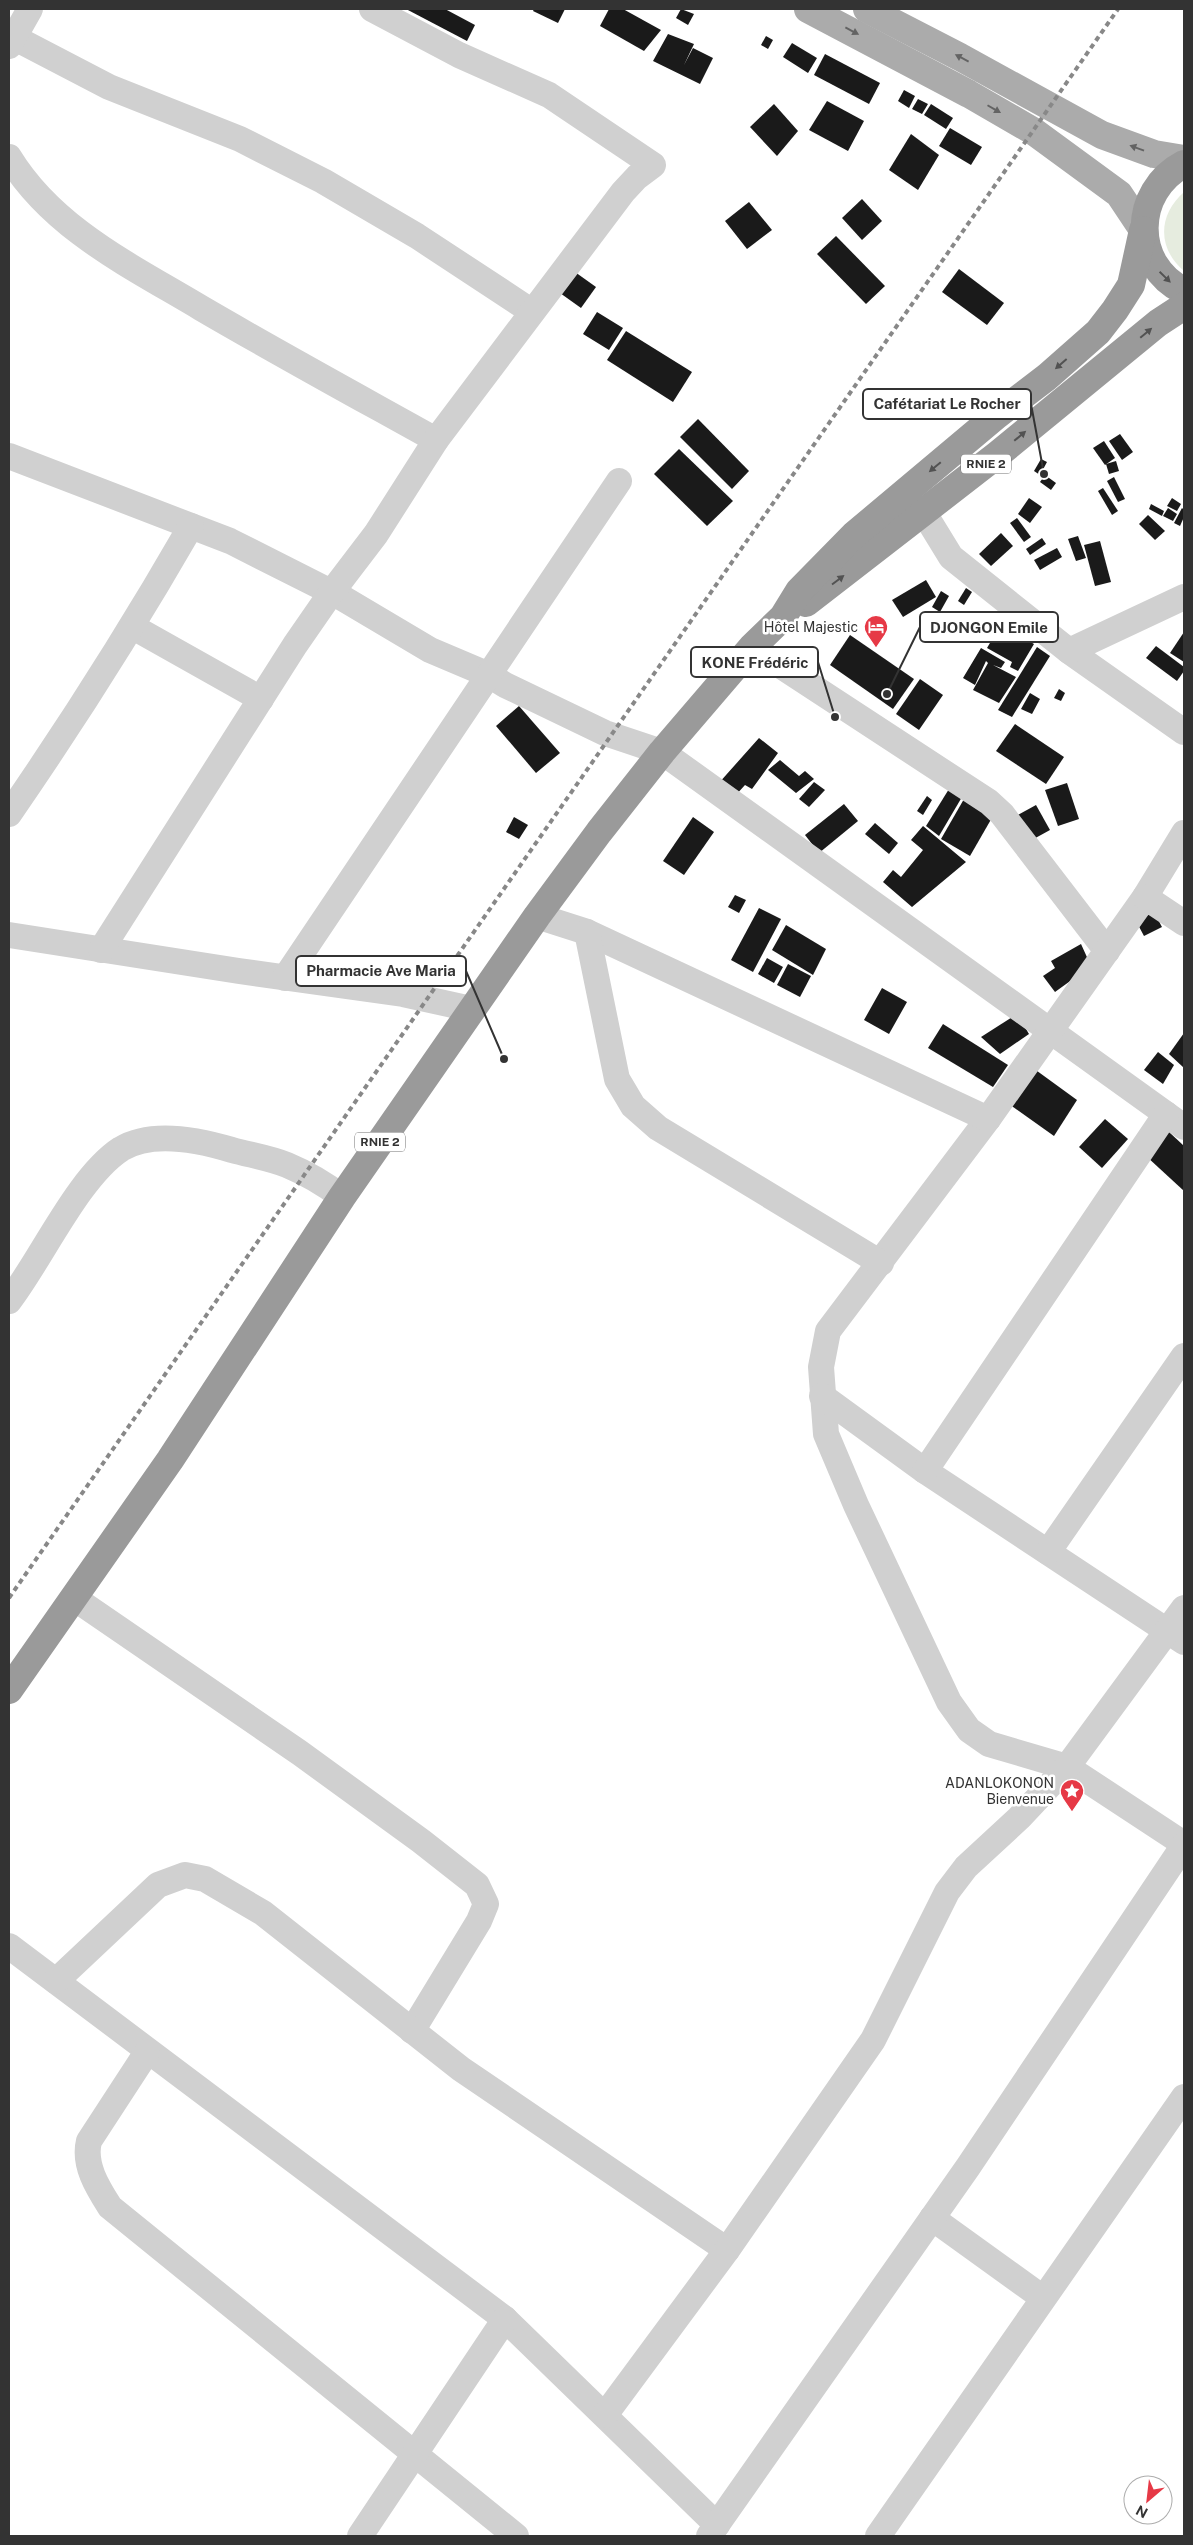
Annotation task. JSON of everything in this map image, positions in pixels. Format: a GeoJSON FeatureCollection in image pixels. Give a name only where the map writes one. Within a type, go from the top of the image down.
{"type":"FeatureCollection","features":[{"type":"Feature","properties":{"kind":"highway"},"geometry":{"type":"LineString","coordinates":[[1184,164],[1173,170],[1156,186],[1146,207],[1144,230],[1147,250],[1157,269],[1171,283],[1184,291]]}},
{"type":"Feature","properties":{"kind":"highway","name":"RNIE 2"},"geometry":{"type":"LineString","coordinates":[[783,617],[799,591],[854,535],[1098,332],[1116,310],[1131,285],[1144,230]]}},
{"type":"Feature","properties":{"kind":"highway","name":"RNIE 2"},"geometry":{"type":"LineString","coordinates":[[9,1690],[170,1460],[342,1197],[471,1009],[537,916],[662,752],[752,647],[783,617],[810,601],[924,513],[1158,323],[1184,306]]}},
{"type":"Feature","properties":{"kind":"main road"},"geometry":{"type":"LineString","coordinates":[[808,9],[969,94],[1033,132],[1119,194],[1144,230]]}},
{"type":"Feature","properties":{"kind":"main road"},"geometry":{"type":"LineString","coordinates":[[866,9],[960,57],[1102,135],[1154,154],[1184,159]]}},
{"type":"Feature","properties":{"kind":"street"},"geometry":{"type":"LineString","coordinates":[[30,9],[11,41],[109,87],[240,139],[323,182],[418,236],[531,311]]}},
{"type":"Feature","properties":{"kind":"street"},"geometry":{"type":"LineString","coordinates":[[101,950],[261,699],[331,593],[376,534],[436,440],[531,311],[624,192],[637,176],[652,165],[549,95],[459,55],[372,9]]}},
{"type":"Feature","properties":{"kind":"street"},"geometry":{"type":"LineString","coordinates":[[9,157],[38,194],[64,221],[100,248],[245,334],[436,440]]}},
{"type":"Feature","properties":{"kind":"street"},"geometry":{"type":"LineString","coordinates":[[9,456],[239,545],[331,593],[430,650],[489,675],[505,685],[605,733],[662,752],[1175,1120],[925,1471]]}},
{"type":"Feature","properties":{"kind":"street"},"geometry":{"type":"LineString","coordinates":[[285,978],[619,481]]}},
{"type":"Feature","properties":{"kind":"street"},"geometry":{"type":"LineString","coordinates":[[924,513],[951,556],[1068,651],[1184,732]]}},
{"type":"Feature","properties":{"kind":"street"},"geometry":{"type":"LineString","coordinates":[[9,814],[134,627],[191,526]]}},
{"type":"Feature","properties":{"kind":"street"},"geometry":{"type":"LineString","coordinates":[[1068,651],[1184,597]]}},
{"type":"Feature","properties":{"kind":"street"},"geometry":{"type":"LineString","coordinates":[[134,627],[261,699]]}},
{"type":"Feature","properties":{"kind":"street"},"geometry":{"type":"LineString","coordinates":[[752,647],[989,802],[1002,814],[1107,951]]}},
{"type":"Feature","properties":{"kind":"street"},"geometry":{"type":"LineString","coordinates":[[9,1946],[147,2052],[505,2319],[605,2415],[713,2530],[932,2218],[1184,1845],[1068,1767],[989,1744],[969,1730],[948,1702],[856,1505],[826,1434],[821,1367],[828,1331],[988,1119],[1145,897],[1184,833]]}},
{"type":"Feature","properties":{"kind":"street"},"geometry":{"type":"LineString","coordinates":[[1145,897],[1184,923]]}},
{"type":"Feature","properties":{"kind":"street"},"geometry":{"type":"LineString","coordinates":[[537,916],[587,932],[988,1119]]}},
{"type":"Feature","properties":{"kind":"street"},"geometry":{"type":"LineString","coordinates":[[587,932],[617,1080],[634,1106],[658,1128],[881,1263]]}},
{"type":"Feature","properties":{"kind":"street"},"geometry":{"type":"LineString","coordinates":[[9,935],[285,978],[403,994],[471,1009]]}},
{"type":"Feature","properties":{"kind":"street"},"geometry":{"type":"LineString","coordinates":[[9,1301],[74,1202],[100,1168],[122,1149],[147,1140],[174,1139],[212,1144],[286,1164],[322,1183],[342,1197]]}},
{"type":"Feature","properties":{"kind":"street"},"geometry":{"type":"LineString","coordinates":[[1048,1552],[1184,1356]]}},
{"type":"Feature","properties":{"kind":"street"},"geometry":{"type":"LineString","coordinates":[[822,1396],[925,1471],[1176,1637]]}},
{"type":"Feature","properties":{"kind":"street"},"geometry":{"type":"LineString","coordinates":[[74,1598],[300,1753],[421,1841],[477,1885],[486,1904],[479,1922],[412,2031]]}},
{"type":"Feature","properties":{"kind":"street"},"geometry":{"type":"LineString","coordinates":[[605,2415],[727,2250],[873,2040],[947,1892],[966,1868],[1020,1818],[1068,1767],[1176,1637],[1184,1608]]}},
{"type":"Feature","properties":{"kind":"street"},"geometry":{"type":"LineString","coordinates":[[56,1981],[158,1885],[185,1874],[205,1879],[263,1913],[461,2069],[727,2250]]}},
{"type":"Feature","properties":{"kind":"street"},"geometry":{"type":"LineString","coordinates":[[147,2052],[88,2146],[89,2164],[98,2188],[110,2207],[516,2536]]}},
{"type":"Feature","properties":{"kind":"street"},"geometry":{"type":"LineString","coordinates":[[878,2536],[1184,2096]]}},
{"type":"Feature","properties":{"kind":"street"},"geometry":{"type":"LineString","coordinates":[[932,2218],[1043,2298]]}},
{"type":"Feature","properties":{"kind":"street"},"geometry":{"type":"LineString","coordinates":[[360,2536],[505,2319]]}},
{"type":"Feature","properties":{"kind":"shaded area"},"geometry":{"type":"Polygon","coordinates":[[[1184,192],[1184,271],[1169,252],[1164,232],[1165,221],[1169,211],[1184,192]]]}},
{"type":"Feature","properties":{"kind":"building"},"geometry":{"type":"Polygon","coordinates":[[[406,9],[445,9],[475,25],[467,41],[406,9]]]}},
{"type":"Feature","properties":{"kind":"building"},"geometry":{"type":"Polygon","coordinates":[[[534,9],[565,9],[558,23],[533,11],[534,9]]]}},
{"type":"Feature","properties":{"kind":"building"},"geometry":{"type":"Polygon","coordinates":[[[609,9],[623,9],[661,30],[644,51],[600,26],[609,9]]]}},
{"type":"Feature","properties":{"kind":"building"},"geometry":{"type":"Polygon","coordinates":[[[681,9],[694,14],[688,25],[676,18],[681,9]]]}},
{"type":"Feature","properties":{"kind":"building"},"geometry":{"type":"Polygon","coordinates":[[[668,34],[694,44],[684,65],[693,48],[713,58],[700,84],[653,61],[668,34]]]}},
{"type":"Feature","properties":{"kind":"building"},"geometry":{"type":"Polygon","coordinates":[[[766,36],[773,40],[768,49],[761,45],[766,36]]]}},
{"type":"Feature","properties":{"kind":"building"},"geometry":{"type":"Polygon","coordinates":[[[792,43],[817,58],[808,73],[783,57],[792,43]]]}},
{"type":"Feature","properties":{"kind":"building"},"geometry":{"type":"Polygon","coordinates":[[[825,54],[880,83],[869,104],[814,75],[825,54]]]}},
{"type":"Feature","properties":{"kind":"building"},"geometry":{"type":"Polygon","coordinates":[[[904,90],[915,96],[909,108],[898,101],[904,90]]]}},
{"type":"Feature","properties":{"kind":"building"},"geometry":{"type":"Polygon","coordinates":[[[918,99],[928,104],[922,114],[912,109],[918,99]]]}},
{"type":"Feature","properties":{"kind":"building"},"geometry":{"type":"Polygon","coordinates":[[[827,101],[864,121],[848,151],[809,130],[827,101]]]}},
{"type":"Feature","properties":{"kind":"building"},"geometry":{"type":"Polygon","coordinates":[[[774,104],[798,131],[777,156],[750,127],[774,104]]]}},
{"type":"Feature","properties":{"kind":"building"},"geometry":{"type":"Polygon","coordinates":[[[931,104],[953,118],[946,129],[924,115],[931,104]]]}},
{"type":"Feature","properties":{"kind":"building"},"geometry":{"type":"Polygon","coordinates":[[[950,128],[982,147],[971,165],[939,146],[950,128]]]}},
{"type":"Feature","properties":{"kind":"building"},"geometry":{"type":"Polygon","coordinates":[[[911,134],[939,155],[918,190],[889,170],[911,134]]]}},
{"type":"Feature","properties":{"kind":"building"},"geometry":{"type":"Polygon","coordinates":[[[862,199],[882,221],[862,240],[842,218],[862,199]]]}},
{"type":"Feature","properties":{"kind":"building"},"geometry":{"type":"Polygon","coordinates":[[[749,202],[772,230],[747,249],[725,221],[749,202]]]}},
{"type":"Feature","properties":{"kind":"building"},"geometry":{"type":"Polygon","coordinates":[[[836,236],[885,286],[866,304],[817,254],[836,236]]]}},
{"type":"Feature","properties":{"kind":"building"},"geometry":{"type":"Polygon","coordinates":[[[959,269],[1004,303],[987,325],[942,292],[959,269]]]}},
{"type":"Feature","properties":{"kind":"building"},"geometry":{"type":"Polygon","coordinates":[[[575,272],[596,287],[581,308],[560,293],[575,272]]]}},
{"type":"Feature","properties":{"kind":"building"},"geometry":{"type":"Polygon","coordinates":[[[597,312],[623,328],[609,350],[583,334],[597,312]]]}},
{"type":"Feature","properties":{"kind":"building"},"geometry":{"type":"Polygon","coordinates":[[[626,331],[692,372],[673,402],[607,360],[626,331]]]}},
{"type":"Feature","properties":{"kind":"building"},"geometry":{"type":"Polygon","coordinates":[[[698,419],[749,471],[732,489],[680,437],[698,419]]]}},
{"type":"Feature","properties":{"kind":"building"},"geometry":{"type":"Polygon","coordinates":[[[1120,434],[1133,452],[1122,460],[1109,441],[1120,434]]]}},
{"type":"Feature","properties":{"kind":"building"},"geometry":{"type":"Polygon","coordinates":[[[1104,441],[1115,458],[1105,465],[1093,448],[1104,441]]]}},
{"type":"Feature","properties":{"kind":"building"},"geometry":{"type":"Polygon","coordinates":[[[679,449],[733,501],[707,526],[654,474],[679,449]]]}},
{"type":"Feature","properties":{"kind":"building"},"geometry":{"type":"Polygon","coordinates":[[[1041,459],[1047,462],[1040,475],[1034,471],[1041,459]]]}},
{"type":"Feature","properties":{"kind":"building"},"geometry":{"type":"Polygon","coordinates":[[[1116,461],[1119,471],[1109,474],[1106,464],[1116,461]]]}},
{"type":"Feature","properties":{"kind":"building"},"geometry":{"type":"Polygon","coordinates":[[[1045,475],[1056,483],[1051,490],[1040,482],[1045,475]]]}},
{"type":"Feature","properties":{"kind":"building"},"geometry":{"type":"Polygon","coordinates":[[[1114,477],[1125,499],[1118,502],[1107,481],[1114,477]]]}},
{"type":"Feature","properties":{"kind":"building"},"geometry":{"type":"Polygon","coordinates":[[[1103,488],[1118,511],[1112,515],[1098,491],[1103,488]]]}},
{"type":"Feature","properties":{"kind":"building"},"geometry":{"type":"Polygon","coordinates":[[[1029,498],[1042,507],[1030,523],[1018,514],[1029,498]]]}},
{"type":"Feature","properties":{"kind":"building"},"geometry":{"type":"Polygon","coordinates":[[[1172,498],[1181,504],[1177,511],[1167,506],[1172,498]]]}},
{"type":"Feature","properties":{"kind":"building"},"geometry":{"type":"Polygon","coordinates":[[[1151,504],[1164,511],[1162,516],[1149,509],[1151,504]]]}},
{"type":"Feature","properties":{"kind":"building"},"geometry":{"type":"Polygon","coordinates":[[[1168,508],[1177,514],[1173,521],[1163,516],[1168,508]]]}},
{"type":"Feature","properties":{"kind":"building"},"geometry":{"type":"Polygon","coordinates":[[[1182,508],[1184,510],[1184,517],[1180,526],[1174,523],[1182,508]]]}},
{"type":"Feature","properties":{"kind":"building"},"geometry":{"type":"Polygon","coordinates":[[[1148,515],[1165,531],[1155,540],[1139,524],[1148,515]]]}},
{"type":"Feature","properties":{"kind":"building"},"geometry":{"type":"Polygon","coordinates":[[[1017,518],[1031,537],[1024,542],[1010,523],[1017,518]]]}},
{"type":"Feature","properties":{"kind":"building"},"geometry":{"type":"Polygon","coordinates":[[[1001,533],[1013,546],[991,566],[979,554],[1001,533]]]}},
{"type":"Feature","properties":{"kind":"building"},"geometry":{"type":"Polygon","coordinates":[[[1078,536],[1086,558],[1076,561],[1068,539],[1078,536]]]}},
{"type":"Feature","properties":{"kind":"building"},"geometry":{"type":"Polygon","coordinates":[[[1042,538],[1046,544],[1030,555],[1026,549],[1042,538]]]}},
{"type":"Feature","properties":{"kind":"building"},"geometry":{"type":"Polygon","coordinates":[[[1100,541],[1111,582],[1095,586],[1084,545],[1100,541]]]}},
{"type":"Feature","properties":{"kind":"building"},"geometry":{"type":"Polygon","coordinates":[[[1057,548],[1062,557],[1040,570],[1034,560],[1057,548]]]}},
{"type":"Feature","properties":{"kind":"building"},"geometry":{"type":"Polygon","coordinates":[[[926,580],[936,597],[903,617],[892,600],[926,580]]]}},
{"type":"Feature","properties":{"kind":"building"},"geometry":{"type":"Polygon","coordinates":[[[966,588],[972,592],[964,605],[958,601],[966,588]]]}},
{"type":"Feature","properties":{"kind":"building"},"geometry":{"type":"Polygon","coordinates":[[[941,591],[949,596],[940,612],[932,607],[941,591]]]}},
{"type":"Feature","properties":{"kind":"building"},"geometry":{"type":"Polygon","coordinates":[[[943,612],[958,622],[946,639],[932,629],[943,612]]]}},
{"type":"Feature","properties":{"kind":"building"},"geometry":{"type":"Polygon","coordinates":[[[997,631],[1009,638],[1013,632],[1034,644],[1018,671],[1010,667],[1012,662],[987,648],[997,631]]]}},
{"type":"Feature","properties":{"kind":"building"},"geometry":{"type":"Polygon","coordinates":[[[1184,632],[1184,662],[1170,653],[1184,632]]]}},
{"type":"Feature","properties":{"kind":"building"},"geometry":{"type":"Polygon","coordinates":[[[850,635],[914,679],[893,709],[830,665],[850,635]]]}},
{"type":"Feature","properties":{"kind":"building"},"geometry":{"type":"Polygon","coordinates":[[[1156,646],[1184,667],[1184,671],[1177,681],[1146,658],[1156,646]]]}},
{"type":"Feature","properties":{"kind":"building"},"geometry":{"type":"Polygon","coordinates":[[[1037,647],[1050,656],[1012,717],[998,710],[1037,647]]]}},
{"type":"Feature","properties":{"kind":"building"},"geometry":{"type":"Polygon","coordinates":[[[981,648],[1005,662],[1001,668],[993,665],[1016,677],[999,703],[973,690],[988,663],[986,661],[975,685],[963,678],[981,648]]]}},
{"type":"Feature","properties":{"kind":"building"},"geometry":{"type":"Polygon","coordinates":[[[920,679],[943,695],[919,730],[896,714],[920,679]]]}},
{"type":"Feature","properties":{"kind":"building"},"geometry":{"type":"Polygon","coordinates":[[[1059,689],[1065,693],[1061,701],[1054,698],[1059,689]]]}},
{"type":"Feature","properties":{"kind":"building"},"geometry":{"type":"Polygon","coordinates":[[[1030,693],[1040,699],[1032,714],[1021,709],[1030,693]]]}},
{"type":"Feature","properties":{"kind":"building"},"geometry":{"type":"Polygon","coordinates":[[[519,706],[560,753],[536,773],[496,726],[519,706]]]}},
{"type":"Feature","properties":{"kind":"building"},"geometry":{"type":"Polygon","coordinates":[[[1015,724],[1064,757],[1046,784],[996,751],[1015,724]]]}},
{"type":"Feature","properties":{"kind":"building"},"geometry":{"type":"Polygon","coordinates":[[[759,738],[778,753],[752,789],[745,785],[735,796],[718,784],[759,738]]]}},
{"type":"Feature","properties":{"kind":"building"},"geometry":{"type":"Polygon","coordinates":[[[780,760],[799,776],[805,771],[814,779],[796,793],[768,770],[780,760]]]}},
{"type":"Feature","properties":{"kind":"building"},"geometry":{"type":"Polygon","coordinates":[[[814,782],[825,790],[809,807],[799,799],[814,782]]]}},
{"type":"Feature","properties":{"kind":"building"},"geometry":{"type":"Polygon","coordinates":[[[1067,783],[1079,819],[1058,826],[1045,790],[1067,783]]]}},
{"type":"Feature","properties":{"kind":"building"},"geometry":{"type":"Polygon","coordinates":[[[949,789],[962,797],[939,836],[926,826],[949,789]]]}},
{"type":"Feature","properties":{"kind":"building"},"geometry":{"type":"Polygon","coordinates":[[[927,796],[932,800],[923,815],[917,811],[927,796]]]}},
{"type":"Feature","properties":{"kind":"building"},"geometry":{"type":"Polygon","coordinates":[[[964,799],[993,816],[970,856],[941,839],[964,799]]]}},
{"type":"Feature","properties":{"kind":"building"},"geometry":{"type":"Polygon","coordinates":[[[844,804],[858,821],[819,853],[805,835],[844,804]]]}},
{"type":"Feature","properties":{"kind":"building"},"geometry":{"type":"Polygon","coordinates":[[[1036,805],[1050,830],[1030,841],[1016,816],[1036,805]]]}},
{"type":"Feature","properties":{"kind":"building"},"geometry":{"type":"Polygon","coordinates":[[[514,817],[528,825],[519,839],[506,832],[514,817]]]}},
{"type":"Feature","properties":{"kind":"building"},"geometry":{"type":"Polygon","coordinates":[[[693,817],[714,832],[684,875],[663,861],[693,817]]]}},
{"type":"Feature","properties":{"kind":"building"},"geometry":{"type":"Polygon","coordinates":[[[875,823],[898,843],[889,854],[865,834],[875,823]]]}},
{"type":"Feature","properties":{"kind":"building"},"geometry":{"type":"Polygon","coordinates":[[[923,826],[966,862],[912,907],[883,882],[893,870],[901,877],[923,850],[911,840],[923,826]]]}},
{"type":"Feature","properties":{"kind":"building"},"geometry":{"type":"Polygon","coordinates":[[[735,895],[746,900],[739,913],[728,907],[735,895]]]}},
{"type":"Feature","properties":{"kind":"building"},"geometry":{"type":"Polygon","coordinates":[[[759,908],[781,919],[753,972],[731,960],[759,908]]]}},
{"type":"Feature","properties":{"kind":"building"},"geometry":{"type":"Polygon","coordinates":[[[1154,912],[1162,927],[1144,936],[1136,921],[1154,912]]]}},
{"type":"Feature","properties":{"kind":"building"},"geometry":{"type":"Polygon","coordinates":[[[786,925],[826,949],[813,975],[772,950],[786,925]]]}},
{"type":"Feature","properties":{"kind":"building"},"geometry":{"type":"Polygon","coordinates":[[[1081,944],[1091,966],[1055,992],[1043,976],[1055,968],[1051,961],[1081,944]]]}},
{"type":"Feature","properties":{"kind":"building"},"geometry":{"type":"Polygon","coordinates":[[[767,958],[783,967],[774,983],[758,974],[767,958]]]}},
{"type":"Feature","properties":{"kind":"building"},"geometry":{"type":"Polygon","coordinates":[[[788,964],[811,976],[800,997],[777,985],[788,964]]]}},
{"type":"Feature","properties":{"kind":"building"},"geometry":{"type":"Polygon","coordinates":[[[882,988],[907,1002],[889,1034],[864,1020],[882,988]]]}},
{"type":"Feature","properties":{"kind":"building"},"geometry":{"type":"Polygon","coordinates":[[[1017,1014],[1029,1034],[1000,1054],[981,1037],[1017,1014]]]}},
{"type":"Feature","properties":{"kind":"building"},"geometry":{"type":"Polygon","coordinates":[[[943,1024],[1008,1065],[993,1087],[928,1048],[943,1024]]]}},
{"type":"Feature","properties":{"kind":"building"},"geometry":{"type":"Polygon","coordinates":[[[1184,1033],[1184,1068],[1169,1054],[1184,1033]]]}},
{"type":"Feature","properties":{"kind":"building"},"geometry":{"type":"Polygon","coordinates":[[[1158,1052],[1174,1065],[1163,1084],[1144,1070],[1158,1052]]]}},
{"type":"Feature","properties":{"kind":"building"},"geometry":{"type":"Polygon","coordinates":[[[1033,1068],[1077,1100],[1054,1136],[1009,1104],[1033,1068]]]}},
{"type":"Feature","properties":{"kind":"building"},"geometry":{"type":"Polygon","coordinates":[[[1105,1119],[1128,1139],[1102,1168],[1079,1147],[1105,1119]]]}},
{"type":"Feature","properties":{"kind":"building"},"geometry":{"type":"Polygon","coordinates":[[[1168,1131],[1184,1146],[1184,1191],[1146,1156],[1168,1131]]]}},
{"type":"Feature","properties":{"kind":"railway"},"geometry":{"type":"LineString","coordinates":[[9,1598],[1118,9]]}},
{"type":"Feature","properties":{"kind":"place","name":"Cafétariat Le Rocher"},"geometry":{"type":"Point","coordinates":[1044,474]}},
{"type":"Feature","properties":{"kind":"place","name":"Hôtel Majestic"},"geometry":{"type":"Point","coordinates":[876,648]}},
{"type":"Feature","properties":{"kind":"place","name":"DJONGON Emile"},"geometry":{"type":"Point","coordinates":[887,694]}},
{"type":"Feature","properties":{"kind":"place","name":"KONE Frédéric"},"geometry":{"type":"Point","coordinates":[835,717]}},
{"type":"Feature","properties":{"kind":"place","name":"Pharmacie Ave Maria"},"geometry":{"type":"Point","coordinates":[504,1059]}},
{"type":"Feature","properties":{"kind":"place","name":"ADANLOKONON Bienvenue"},"geometry":{"type":"Point","coordinates":[1072,1812]}}]}
